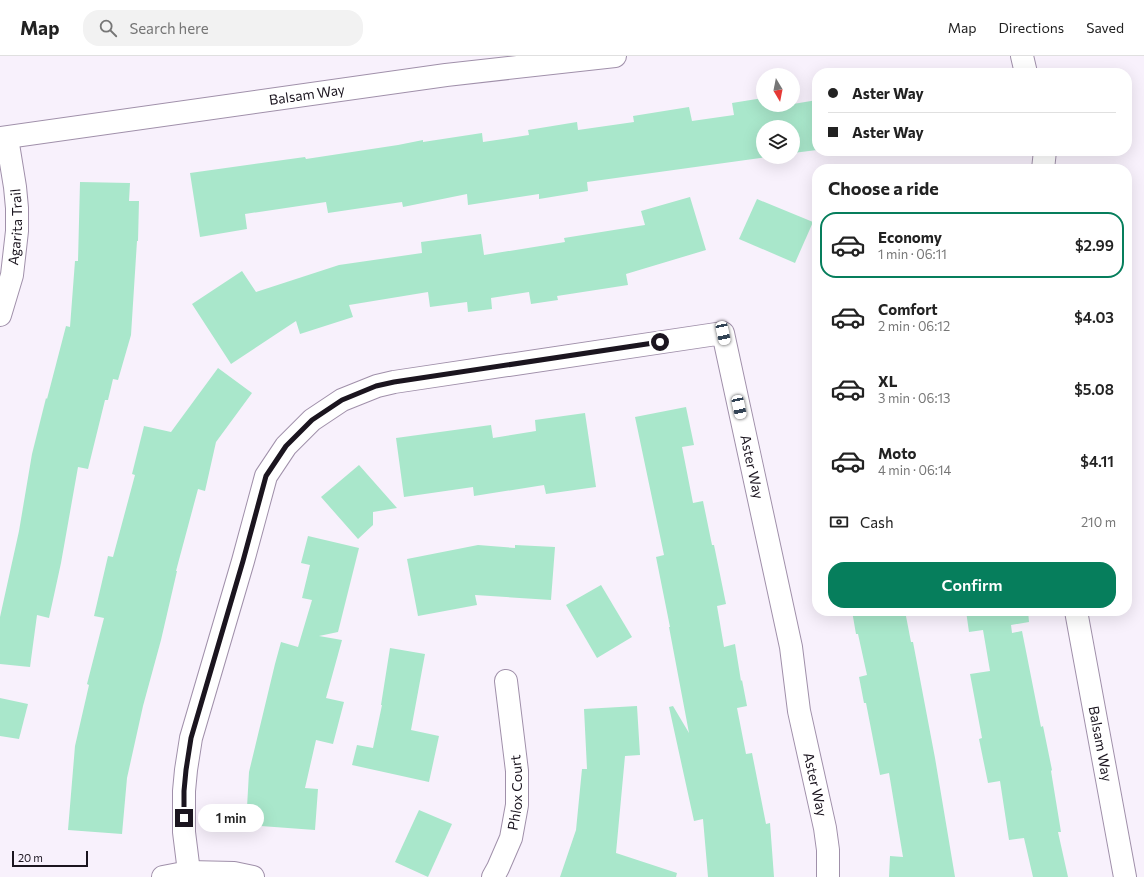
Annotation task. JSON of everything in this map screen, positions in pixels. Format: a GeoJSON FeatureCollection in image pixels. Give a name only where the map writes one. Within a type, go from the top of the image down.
{"type":"FeatureCollection","features":[{"type":"Feature","properties":{"kind":"street","name":"Balsam Way"},"geometry":{"type":"LineString","coordinates":[[4,138],[446,75],[615,56]]}},
{"type":"Feature","properties":{"kind":"street"},"geometry":{"type":"LineString","coordinates":[[1022,56],[1025,68]]}},
{"type":"Feature","properties":{"kind":"street","name":"Agarita Trail"},"geometry":{"type":"LineString","coordinates":[[0,316],[12,275],[17,231],[15,187],[4,138]]}},
{"type":"Feature","properties":{"kind":"street","name":"Aster Way"},"geometry":{"type":"LineString","coordinates":[[189,872],[184,832],[184,791],[191,738],[243,561],[266,476],[286,446],[312,420],[342,400],[376,386],[723,333],[791,647],[799,711],[825,828],[828,850],[828,877]]}},
{"type":"Feature","properties":{"kind":"street","name":"Balsam Way"},"geometry":{"type":"LineString","coordinates":[[1077,616],[1125,877]]}},
{"type":"Feature","properties":{"kind":"street","name":"Phlox Court"},"geometry":{"type":"LineString","coordinates":[[493,877],[511,838],[517,805],[517,771],[506,681]]}},
{"type":"Feature","properties":{"kind":"street"},"geometry":{"type":"LineString","coordinates":[[163,877],[189,872],[234,874],[253,877]]}},
{"type":"Feature","properties":{"kind":"building"},"geometry":{"type":"Polygon","coordinates":[[[756,99],[756,112],[800,112],[800,103],[812,101],[812,151],[800,152],[800,120],[756,120],[756,159],[587,182],[588,191],[539,199],[539,194],[468,205],[467,194],[403,207],[402,202],[328,213],[326,202],[245,214],[247,229],[200,237],[190,173],[305,157],[306,159],[423,140],[423,142],[482,133],[483,142],[529,135],[528,130],[577,122],[578,130],[634,122],[633,116],[689,107],[692,121],[734,115],[732,103],[756,99]]]}},
{"type":"Feature","properties":{"kind":"building"},"geometry":{"type":"Polygon","coordinates":[[[80,182],[130,183],[129,201],[139,201],[138,241],[131,335],[118,380],[113,379],[108,400],[105,400],[88,469],[78,467],[61,563],[49,618],[37,615],[30,667],[0,664],[0,617],[19,531],[32,454],[66,326],[70,327],[75,261],[78,261],[80,182]]]}},
{"type":"Feature","properties":{"kind":"building"},"geometry":{"type":"Polygon","coordinates":[[[690,197],[706,250],[626,274],[628,285],[557,296],[558,300],[531,304],[529,292],[491,298],[492,309],[468,312],[467,302],[430,307],[428,292],[349,305],[353,317],[300,334],[296,321],[231,364],[192,304],[242,271],[256,292],[339,265],[422,253],[421,242],[481,234],[484,255],[565,242],[564,238],[645,225],[641,211],[690,197]]]}},
{"type":"Feature","properties":{"kind":"building"},"geometry":{"type":"Polygon","coordinates":[[[757,199],[812,222],[795,263],[739,239],[757,199]]]}},
{"type":"Feature","properties":{"kind":"building"},"geometry":{"type":"Polygon","coordinates":[[[218,368],[252,393],[216,442],[205,491],[198,489],[176,571],[161,640],[143,706],[127,778],[122,834],[68,830],[75,746],[89,685],[87,684],[104,618],[94,616],[108,556],[113,557],[135,475],[132,474],[144,426],[171,432],[218,368]]]}},
{"type":"Feature","properties":{"kind":"building"},"geometry":{"type":"Polygon","coordinates":[[[686,407],[694,445],[682,447],[693,503],[703,501],[712,545],[714,545],[726,604],[717,606],[724,647],[735,644],[747,706],[737,708],[746,754],[752,753],[766,824],[770,823],[774,877],[708,877],[703,819],[694,821],[669,707],[673,706],[689,733],[656,557],[664,555],[635,417],[686,407]]]}},
{"type":"Feature","properties":{"kind":"building"},"geometry":{"type":"Polygon","coordinates":[[[585,413],[596,487],[546,494],[544,485],[474,496],[473,487],[404,497],[396,438],[491,425],[493,438],[536,431],[535,420],[585,413]]]}},
{"type":"Feature","properties":{"kind":"building"},"geometry":{"type":"Polygon","coordinates":[[[359,465],[397,508],[373,512],[373,525],[358,539],[321,497],[359,465]]]}},
{"type":"Feature","properties":{"kind":"building"},"geometry":{"type":"Polygon","coordinates":[[[308,536],[359,548],[338,632],[319,636],[342,640],[326,698],[344,702],[333,744],[316,740],[305,788],[318,789],[315,830],[246,825],[249,772],[281,642],[298,647],[312,600],[302,598],[310,565],[301,563],[308,536]]]}},
{"type":"Feature","properties":{"kind":"building"},"geometry":{"type":"Polygon","coordinates":[[[478,545],[515,548],[515,545],[555,547],[551,600],[475,595],[477,605],[418,616],[407,559],[478,545]]]}},
{"type":"Feature","properties":{"kind":"building"},"geometry":{"type":"Polygon","coordinates":[[[601,585],[632,637],[597,658],[566,605],[601,585]]]}},
{"type":"Feature","properties":{"kind":"building"},"geometry":{"type":"Polygon","coordinates":[[[853,616],[906,616],[911,642],[913,642],[935,758],[955,877],[889,877],[890,856],[903,857],[889,773],[880,775],[866,703],[864,703],[859,677],[867,675],[858,634],[856,634],[853,616]]]}},
{"type":"Feature","properties":{"kind":"building"},"geometry":{"type":"Polygon","coordinates":[[[967,616],[1028,616],[1029,622],[1011,625],[1012,633],[1022,631],[1041,727],[1043,726],[1052,770],[1061,832],[1058,832],[1068,877],[1033,877],[1024,838],[1009,840],[1000,781],[988,783],[979,739],[982,738],[970,674],[990,671],[983,630],[969,632],[967,616]]]}},
{"type":"Feature","properties":{"kind":"building"},"geometry":{"type":"Polygon","coordinates":[[[390,648],[425,654],[411,730],[439,736],[429,782],[352,765],[357,745],[373,748],[382,705],[390,648]]]}},
{"type":"Feature","properties":{"kind":"building"},"geometry":{"type":"Polygon","coordinates":[[[0,698],[28,704],[19,739],[0,736],[0,698]]]}},
{"type":"Feature","properties":{"kind":"building"},"geometry":{"type":"Polygon","coordinates":[[[637,706],[640,755],[625,756],[616,853],[677,873],[676,877],[560,877],[576,830],[582,769],[587,769],[584,709],[637,706]]]}},
{"type":"Feature","properties":{"kind":"building"},"geometry":{"type":"Polygon","coordinates":[[[419,810],[452,824],[428,877],[395,862],[419,810]]]}},
{"type":"Feature","properties":{"kind":"route"},"geometry":{"type":"LineString","coordinates":[[184,818],[184,791],[191,738],[243,561],[266,476],[286,446],[312,420],[342,400],[376,386],[660,342]]}}]}
